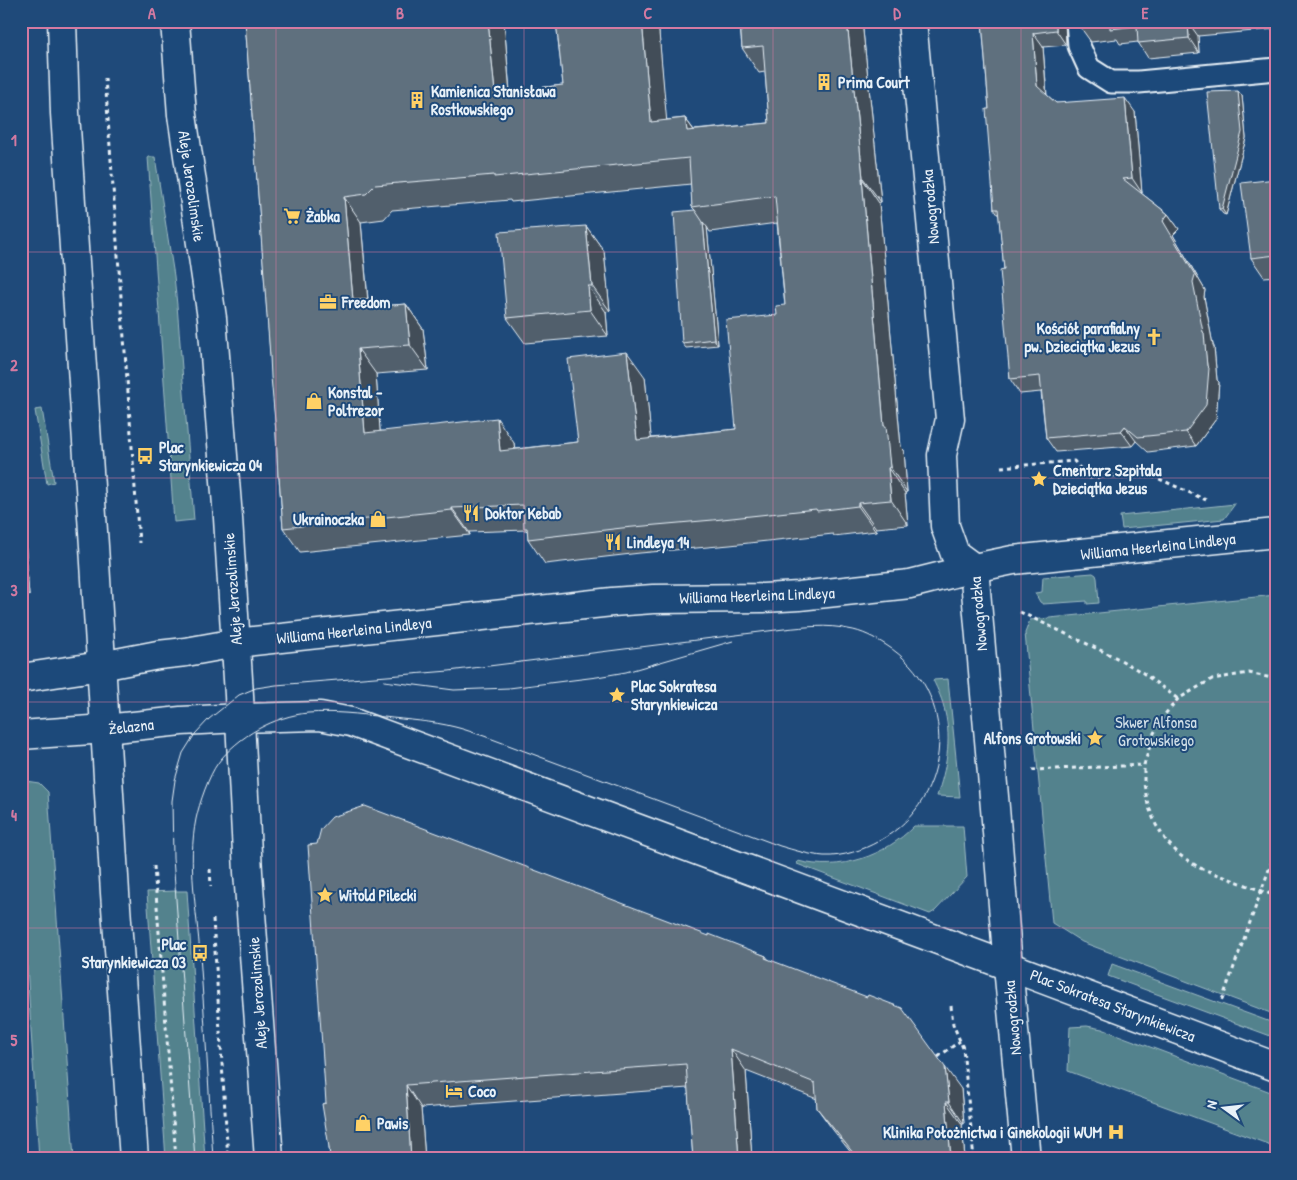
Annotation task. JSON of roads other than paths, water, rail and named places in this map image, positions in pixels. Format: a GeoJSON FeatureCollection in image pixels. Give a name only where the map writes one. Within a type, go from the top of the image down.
{"type":"FeatureCollection","features":[{"type":"Feature","properties":{"kind":"street"},"geometry":{"type":"LineString","coordinates":[[62,21],[64,113],[134,1159]]}},
{"type":"Feature","properties":{"kind":"street","name":"Aleje Jerozolimskie"},"geometry":{"type":"LineString","coordinates":[[175,21],[182,115],[212,318],[228,518],[229,650],[240,718],[247,862],[269,1159]]}},
{"type":"Feature","properties":{"kind":"street","name":"Nowogrodzka"},"geometry":{"type":"LineString","coordinates":[[912,21],[950,418],[942,455],[945,526],[955,554],[974,568],[1026,1159]]}},
{"type":"Feature","properties":{"kind":"street","name":"Williama Heerleina Lindleya"},"geometry":{"type":"LineString","coordinates":[[229,650],[419,622],[653,599],[800,596],[910,584],[1013,560],[1276,533]]}},
{"type":"Feature","properties":{"kind":"street"},"geometry":{"type":"LineString","coordinates":[[21,678],[158,655],[229,650]]}},
{"type":"Feature","properties":{"kind":"street","name":"Plac Sokratesa Starynkiewicza"},"geometry":{"type":"LineString","coordinates":[[240,718],[320,716],[351,722],[1276,1067]]}},
{"type":"Feature","properties":{"kind":"street","name":"Żelazna"},"geometry":{"type":"LineString","coordinates":[[21,735],[181,721],[240,718]]}},
{"type":"Feature","properties":{"kind":"lane"},"geometry":{"type":"LineString","coordinates":[[1077,21],[1079,46],[1089,68],[1111,82],[1139,82],[1276,69]]}},
{"type":"Feature","properties":{"kind":"tram line"},"geometry":{"type":"LineString","coordinates":[[195,1159],[173,858],[172,801],[175,780],[183,753],[195,734],[209,719],[239,695],[256,688],[276,685],[449,671],[784,629],[824,626],[858,631],[882,642],[910,665],[927,689],[936,716],[939,745],[934,773],[923,800],[904,823],[879,841],[853,852],[831,856],[813,855],[780,846],[484,736],[446,725],[356,714],[317,712],[283,718],[247,736],[226,753],[215,768],[199,806],[193,836],[193,887],[199,938],[213,1159]]}},
{"type":"Feature","properties":{"kind":"tram line"},"geometry":{"type":"LineString","coordinates":[[384,681],[454,690],[509,688],[626,672],[733,641]]}},
{"type":"Feature","properties":{"kind":"railway"},"geometry":{"type":"LineString","coordinates":[[21,1141],[22,1159]]}},
{"type":"Feature","properties":{"kind":"place","name":"Prima Court"},"geometry":{"type":"Point","coordinates":[824,82]}},
{"type":"Feature","properties":{"kind":"place","name":"Kamienica Stanisława Rostkowskiego"},"geometry":{"type":"Point","coordinates":[417,100]}},
{"type":"Feature","properties":{"kind":"place","name":"Żabka"},"geometry":{"type":"Point","coordinates":[292,216]}},
{"type":"Feature","properties":{"kind":"place","name":"Freedom"},"geometry":{"type":"Point","coordinates":[328,302]}},
{"type":"Feature","properties":{"kind":"place","name":"Kościół parafialny pw. Dzieciątka Jezus"},"geometry":{"type":"Point","coordinates":[1154,337]}},
{"type":"Feature","properties":{"kind":"place","name":"Konstal - Poltrezor"},"geometry":{"type":"Point","coordinates":[314,401]}},
{"type":"Feature","properties":{"kind":"place","name":"Plac Starynkiewicza 04"},"geometry":{"type":"Point","coordinates":[145,456]}},
{"type":"Feature","properties":{"kind":"place","name":"Cmentarz Szpitala Dzieciątka Jezus"},"geometry":{"type":"Point","coordinates":[1039,479]}},
{"type":"Feature","properties":{"kind":"place","name":"Doktor Kebab"},"geometry":{"type":"Point","coordinates":[471,513]}},
{"type":"Feature","properties":{"kind":"place","name":"Ukrainoczka"},"geometry":{"type":"Point","coordinates":[378,519]}},
{"type":"Feature","properties":{"kind":"place","name":"Lindleya 14"},"geometry":{"type":"Point","coordinates":[613,542]}},
{"type":"Feature","properties":{"kind":"place","name":"Plac Sokratesa Starynkiewicza"},"geometry":{"type":"Point","coordinates":[617,695]}},
{"type":"Feature","properties":{"kind":"place","name":"Alfons Grotowski"},"geometry":{"type":"Point","coordinates":[1095,738]}},
{"type":"Feature","properties":{"kind":"place","name":"Witold Pilecki"},"geometry":{"type":"Point","coordinates":[325,895]}},
{"type":"Feature","properties":{"kind":"place","name":"Plac Starynkiewicza 03"},"geometry":{"type":"Point","coordinates":[200,953]}},
{"type":"Feature","properties":{"kind":"place","name":"Coco"},"geometry":{"type":"Point","coordinates":[454,1091]}},
{"type":"Feature","properties":{"kind":"place","name":"Pawis"},"geometry":{"type":"Point","coordinates":[363,1123]}},
{"type":"Feature","properties":{"kind":"place","name":"Klinika Położnictwa i Ginekologii WUM"},"geometry":{"type":"Point","coordinates":[1116,1132]}},
{"type":"Feature","properties":{"kind":"park label","name":"Skwer Alfonsa Grotowskiego"},"geometry":{"type":"Point","coordinates":[1156,731]}}]}
